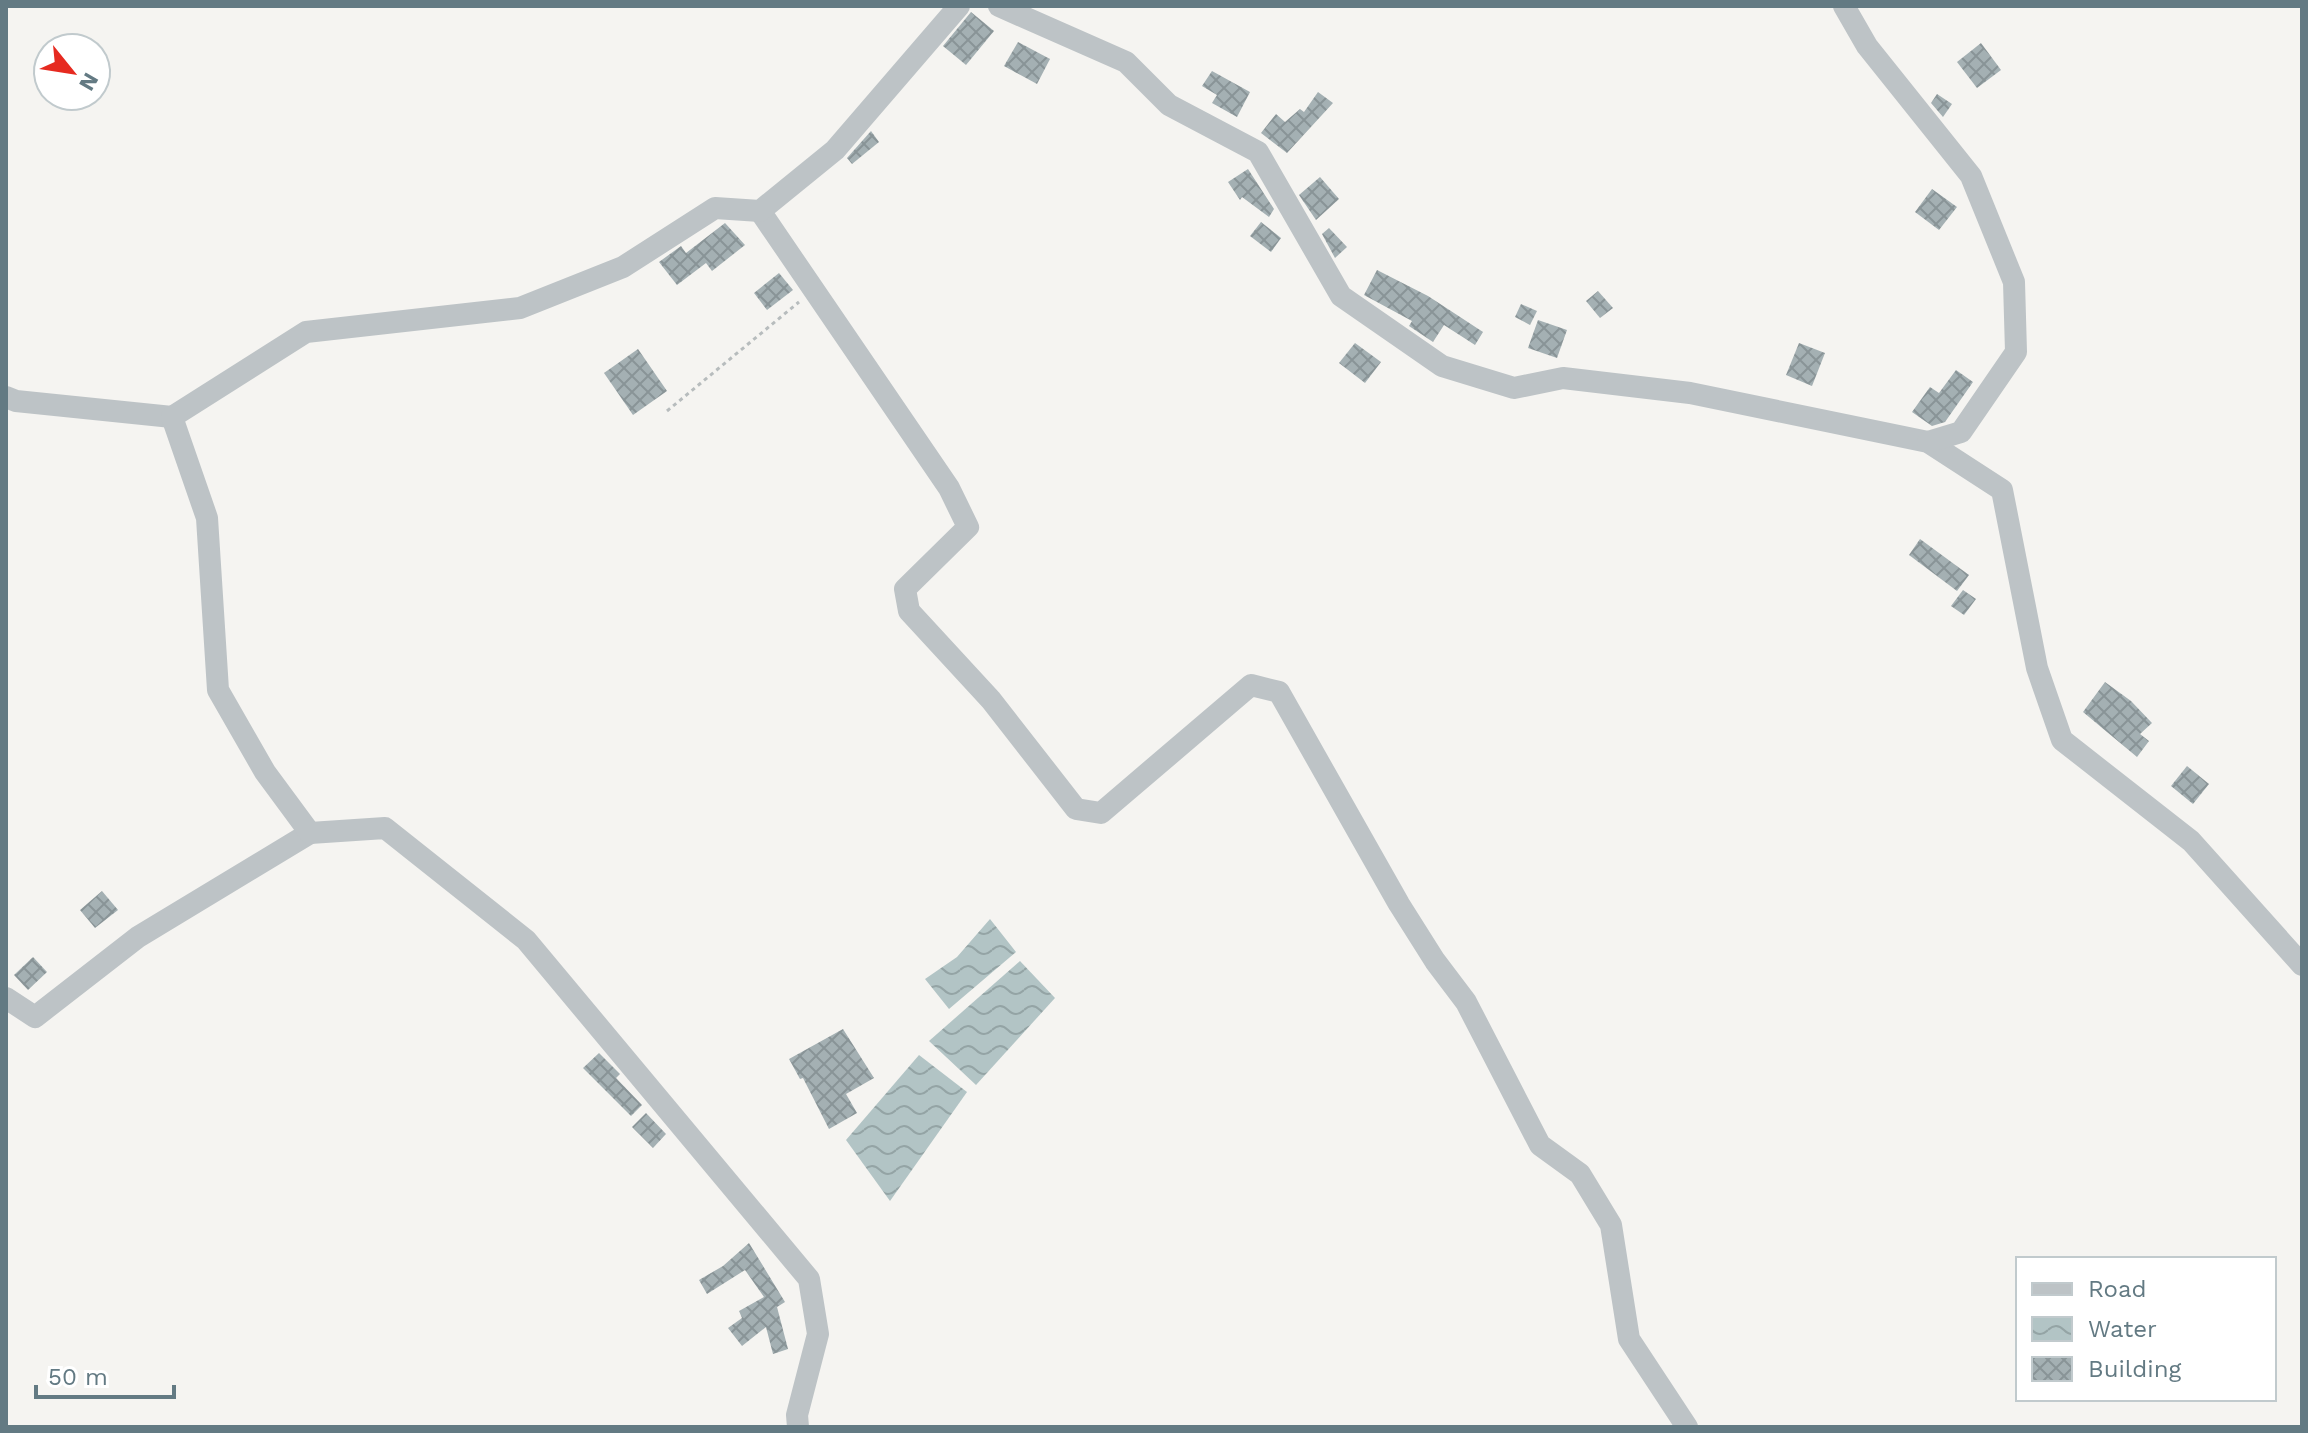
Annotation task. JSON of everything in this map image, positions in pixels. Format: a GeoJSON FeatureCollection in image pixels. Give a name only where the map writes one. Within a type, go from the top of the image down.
{"type":"FeatureCollection","features":[{"type":"Feature","properties":{"kind":"street"},"geometry":{"type":"LineString","coordinates":[[6,397],[16,401],[172,417],[306,332],[520,308],[623,267],[715,208],[760,211],[835,150],[959,6]]}},
{"type":"Feature","properties":{"kind":"street"},"geometry":{"type":"LineString","coordinates":[[999,6],[1126,62],[1169,105],[1258,152],[1341,296],[1442,366],[1514,388],[1563,378],[1690,393],[1928,442],[2002,490],[2037,668],[2062,740],[2191,841],[2302,965]]}},
{"type":"Feature","properties":{"kind":"street"},"geometry":{"type":"LineString","coordinates":[[1844,6],[1867,46],[1971,176],[2014,282],[2016,352],[1961,432],[1928,442]]}},
{"type":"Feature","properties":{"kind":"street"},"geometry":{"type":"LineString","coordinates":[[760,211],[949,488],[968,527],[905,589],[909,611],[991,700],[1076,809],[1101,813],[1251,685],[1279,692],[1399,904],[1435,961],[1466,1002],[1540,1145],[1580,1174],[1611,1225],[1629,1339],[1687,1427]]}},
{"type":"Feature","properties":{"kind":"street"},"geometry":{"type":"LineString","coordinates":[[172,417],[207,518],[218,690],[265,772],[310,833]]}},
{"type":"Feature","properties":{"kind":"street"},"geometry":{"type":"LineString","coordinates":[[6,998],[35,1017],[138,937],[310,833],[385,828],[526,940],[809,1279],[818,1334],[797,1415],[798,1427]]}},
{"type":"Feature","properties":{"kind":"path"},"geometry":{"type":"LineString","coordinates":[[667,411],[815,290]]}},
{"type":"Feature","properties":{"kind":"water"},"geometry":{"type":"Polygon","coordinates":[[[990,919],[1016,952],[949,1009],[925,979],[957,957],[990,919]]]}},
{"type":"Feature","properties":{"kind":"water"},"geometry":{"type":"Polygon","coordinates":[[[1020,961],[1055,998],[976,1085],[929,1041],[1020,961]]]}},
{"type":"Feature","properties":{"kind":"water"},"geometry":{"type":"Polygon","coordinates":[[[919,1055],[967,1092],[890,1201],[846,1140],[919,1055]]]}},
{"type":"Feature","properties":{"kind":"building"},"geometry":{"type":"Polygon","coordinates":[[[971,12],[994,31],[966,65],[943,46],[971,12]]]}},
{"type":"Feature","properties":{"kind":"building"},"geometry":{"type":"Polygon","coordinates":[[[1018,42],[1050,59],[1037,84],[1004,66],[1018,42]]]}},
{"type":"Feature","properties":{"kind":"building"},"geometry":{"type":"Polygon","coordinates":[[[1981,43],[2001,70],[1977,88],[1957,62],[1981,43]]]}},
{"type":"Feature","properties":{"kind":"building"},"geometry":{"type":"Polygon","coordinates":[[[1212,71],[1250,92],[1237,117],[1212,103],[1217,95],[1202,86],[1212,71]]]}},
{"type":"Feature","properties":{"kind":"building"},"geometry":{"type":"Polygon","coordinates":[[[1318,92],[1333,103],[1287,153],[1261,133],[1276,114],[1285,122],[1300,109],[1304,112],[1318,92]]]}},
{"type":"Feature","properties":{"kind":"building"},"geometry":{"type":"Polygon","coordinates":[[[1937,94],[1952,104],[1943,117],[1931,103],[1937,94]]]}},
{"type":"Feature","properties":{"kind":"building"},"geometry":{"type":"Polygon","coordinates":[[[871,131],[879,142],[852,164],[847,158],[871,131]]]}},
{"type":"Feature","properties":{"kind":"building"},"geometry":{"type":"Polygon","coordinates":[[[1248,169],[1274,209],[1269,217],[1242,197],[1240,200],[1228,182],[1248,169]]]}},
{"type":"Feature","properties":{"kind":"building"},"geometry":{"type":"Polygon","coordinates":[[[1320,177],[1339,199],[1316,220],[1299,195],[1320,177]]]}},
{"type":"Feature","properties":{"kind":"building"},"geometry":{"type":"Polygon","coordinates":[[[1932,189],[1957,207],[1939,230],[1915,212],[1932,189]]]}},
{"type":"Feature","properties":{"kind":"building"},"geometry":{"type":"Polygon","coordinates":[[[1261,222],[1281,238],[1271,252],[1250,236],[1261,222]]]}},
{"type":"Feature","properties":{"kind":"building"},"geometry":{"type":"Polygon","coordinates":[[[725,223],[745,245],[712,271],[706,263],[677,285],[659,262],[681,246],[686,253],[725,223]]]}},
{"type":"Feature","properties":{"kind":"building"},"geometry":{"type":"Polygon","coordinates":[[[1329,228],[1347,247],[1335,258],[1322,234],[1329,228]]]}},
{"type":"Feature","properties":{"kind":"building"},"geometry":{"type":"Polygon","coordinates":[[[1377,270],[1428,296],[1483,332],[1475,345],[1444,325],[1433,342],[1409,326],[1412,321],[1364,295],[1377,270]]]}},
{"type":"Feature","properties":{"kind":"building"},"geometry":{"type":"Polygon","coordinates":[[[779,273],[793,290],[767,310],[754,293],[779,273]]]}},
{"type":"Feature","properties":{"kind":"building"},"geometry":{"type":"Polygon","coordinates":[[[1598,291],[1613,308],[1600,318],[1586,301],[1598,291]]]}},
{"type":"Feature","properties":{"kind":"building"},"geometry":{"type":"Polygon","coordinates":[[[1521,304],[1537,311],[1530,325],[1515,317],[1521,304]]]}},
{"type":"Feature","properties":{"kind":"building"},"geometry":{"type":"Polygon","coordinates":[[[1538,320],[1567,330],[1557,358],[1528,348],[1538,320]]]}},
{"type":"Feature","properties":{"kind":"building"},"geometry":{"type":"Polygon","coordinates":[[[1355,343],[1381,362],[1365,383],[1339,363],[1355,343]]]}},
{"type":"Feature","properties":{"kind":"building"},"geometry":{"type":"Polygon","coordinates":[[[1799,343],[1825,353],[1812,386],[1786,375],[1799,343]]]}},
{"type":"Feature","properties":{"kind":"building"},"geometry":{"type":"Polygon","coordinates":[[[638,349],[667,391],[633,415],[604,373],[638,349]]]}},
{"type":"Feature","properties":{"kind":"building"},"geometry":{"type":"Polygon","coordinates":[[[1956,370],[1973,382],[1945,422],[1932,426],[1912,412],[1930,387],[1939,393],[1956,370]]]}},
{"type":"Feature","properties":{"kind":"building"},"geometry":{"type":"Polygon","coordinates":[[[1920,539],[1969,575],[1957,591],[1909,555],[1920,539]]]}},
{"type":"Feature","properties":{"kind":"building"},"geometry":{"type":"Polygon","coordinates":[[[1963,590],[1976,599],[1964,615],[1951,606],[1963,590]]]}},
{"type":"Feature","properties":{"kind":"building"},"geometry":{"type":"Polygon","coordinates":[[[2105,682],[2131,701],[2152,723],[2140,734],[2149,741],[2137,757],[2083,712],[2105,682]]]}},
{"type":"Feature","properties":{"kind":"building"},"geometry":{"type":"Polygon","coordinates":[[[2187,766],[2209,784],[2193,804],[2171,786],[2187,766]]]}},
{"type":"Feature","properties":{"kind":"building"},"geometry":{"type":"Polygon","coordinates":[[[102,891],[118,910],[95,928],[80,910],[102,891]]]}},
{"type":"Feature","properties":{"kind":"building"},"geometry":{"type":"Polygon","coordinates":[[[33,957],[47,972],[28,990],[14,975],[33,957]]]}},
{"type":"Feature","properties":{"kind":"building"},"geometry":{"type":"Polygon","coordinates":[[[843,1029],[874,1078],[846,1094],[857,1113],[829,1129],[803,1078],[800,1079],[789,1059],[843,1029]]]}},
{"type":"Feature","properties":{"kind":"building"},"geometry":{"type":"Polygon","coordinates":[[[599,1053],[620,1074],[616,1078],[642,1105],[631,1116],[583,1068],[599,1053]]]}},
{"type":"Feature","properties":{"kind":"building"},"geometry":{"type":"Polygon","coordinates":[[[646,1113],[666,1134],[653,1148],[632,1127],[646,1113]]]}},
{"type":"Feature","properties":{"kind":"building"},"geometry":{"type":"Polygon","coordinates":[[[749,1243],[785,1302],[777,1307],[788,1349],[773,1354],[766,1327],[742,1346],[728,1328],[742,1318],[739,1311],[764,1297],[745,1270],[707,1294],[699,1280],[723,1266],[749,1243]]]}}]}
